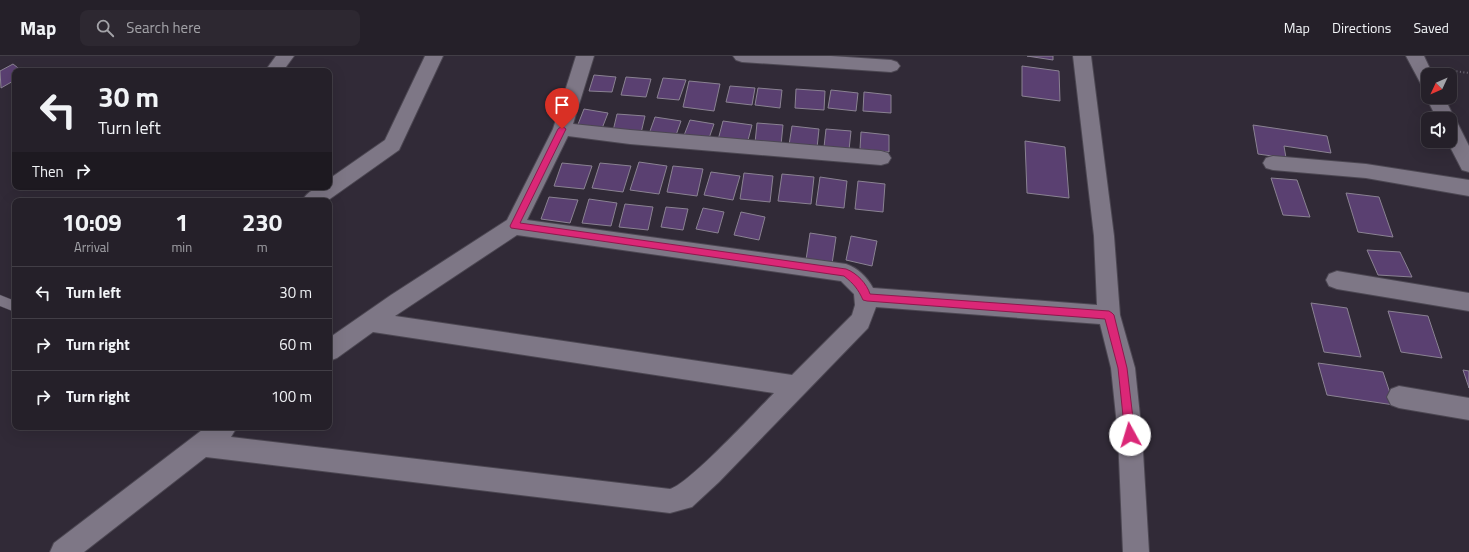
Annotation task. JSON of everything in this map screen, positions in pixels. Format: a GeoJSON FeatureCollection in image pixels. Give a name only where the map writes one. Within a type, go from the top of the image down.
{"type":"FeatureCollection","features":[{"type":"Feature","properties":{"kind":"street"},"geometry":{"type":"LineString","coordinates":[[276,68],[285,56]]}},
{"type":"Feature","properties":{"kind":"street"},"geometry":{"type":"LineString","coordinates":[[332,187],[392,145],[434,56]]}},
{"type":"Feature","properties":{"kind":"street"},"geometry":{"type":"LineString","coordinates":[[332,349],[369,322],[514,226],[562,129],[585,56]]}},
{"type":"Feature","properties":{"kind":"street"},"geometry":{"type":"LineString","coordinates":[[742,56],[891,66]]}},
{"type":"Feature","properties":{"kind":"street"},"geometry":{"type":"LineString","coordinates":[[1082,56],[1104,236],[1109,315],[1123,368],[1130,435],[1136,552]]}},
{"type":"Feature","properties":{"kind":"street"},"geometry":{"type":"LineString","coordinates":[[1415,56],[1421,68]]}},
{"type":"Feature","properties":{"kind":"street"},"geometry":{"type":"LineString","coordinates":[[562,129],[881,158]]}},
{"type":"Feature","properties":{"kind":"street"},"geometry":{"type":"LineString","coordinates":[[1457,141],[1469,165]]}},
{"type":"Feature","properties":{"kind":"street"},"geometry":{"type":"LineString","coordinates":[[1273,163],[1366,171],[1469,188]]}},
{"type":"Feature","properties":{"kind":"street"},"geometry":{"type":"LineString","coordinates":[[316,198],[328,190]]}},
{"type":"Feature","properties":{"kind":"street"},"geometry":{"type":"LineString","coordinates":[[202,445],[676,501],[683,498],[710,474],[860,321],[867,308],[867,298],[864,290],[857,281],[846,273],[514,226]]}},
{"type":"Feature","properties":{"kind":"street"},"geometry":{"type":"LineString","coordinates":[[1337,280],[1469,302]]}},
{"type":"Feature","properties":{"kind":"street"},"geometry":{"type":"LineString","coordinates":[[867,298],[1109,315]]}},
{"type":"Feature","properties":{"kind":"street"},"geometry":{"type":"LineString","coordinates":[[369,322],[797,386]]}},
{"type":"Feature","properties":{"kind":"street"},"geometry":{"type":"LineString","coordinates":[[1398,397],[1469,409]]}},
{"type":"Feature","properties":{"kind":"street"},"geometry":{"type":"LineString","coordinates":[[63,552],[221,430]]}},
{"type":"Feature","properties":{"kind":"lane"},"geometry":{"type":"LineString","coordinates":[[0,300],[12,306]]}},
{"type":"Feature","properties":{"kind":"building"},"geometry":{"type":"Polygon","coordinates":[[[1027,56],[1053,56],[1053,60],[1027,56]]]}},
{"type":"Feature","properties":{"kind":"building"},"geometry":{"type":"Polygon","coordinates":[[[13,64],[18,68],[12,68],[12,82],[1,88],[0,71],[13,64]]]}},
{"type":"Feature","properties":{"kind":"building"},"geometry":{"type":"Polygon","coordinates":[[[1022,66],[1059,71],[1060,101],[1022,96],[1022,66]]]}},
{"type":"Feature","properties":{"kind":"building"},"geometry":{"type":"Polygon","coordinates":[[[594,75],[616,77],[612,92],[589,91],[594,75]]]}},
{"type":"Feature","properties":{"kind":"building"},"geometry":{"type":"Polygon","coordinates":[[[626,77],[651,79],[646,97],[621,95],[626,77]]]}},
{"type":"Feature","properties":{"kind":"building"},"geometry":{"type":"Polygon","coordinates":[[[663,78],[686,80],[679,100],[657,98],[663,78]]]}},
{"type":"Feature","properties":{"kind":"building"},"geometry":{"type":"Polygon","coordinates":[[[689,81],[720,84],[714,111],[683,107],[689,81]]]}},
{"type":"Feature","properties":{"kind":"building"},"geometry":{"type":"Polygon","coordinates":[[[730,86],[755,88],[752,105],[726,102],[730,86]]]}},
{"type":"Feature","properties":{"kind":"building"},"geometry":{"type":"Polygon","coordinates":[[[758,88],[782,90],[780,108],[755,105],[758,88]]]}},
{"type":"Feature","properties":{"kind":"building"},"geometry":{"type":"Polygon","coordinates":[[[796,89],[825,91],[824,110],[795,108],[796,89]]]}},
{"type":"Feature","properties":{"kind":"building"},"geometry":{"type":"Polygon","coordinates":[[[831,90],[858,93],[856,111],[828,108],[831,90]]]}},
{"type":"Feature","properties":{"kind":"building"},"geometry":{"type":"Polygon","coordinates":[[[864,92],[891,95],[891,113],[863,111],[864,92]]]}},
{"type":"Feature","properties":{"kind":"building"},"geometry":{"type":"Polygon","coordinates":[[[584,109],[608,113],[601,131],[577,127],[584,109]]]}},
{"type":"Feature","properties":{"kind":"building"},"geometry":{"type":"Polygon","coordinates":[[[617,114],[645,116],[641,133],[613,131],[617,114]]]}},
{"type":"Feature","properties":{"kind":"building"},"geometry":{"type":"Polygon","coordinates":[[[655,117],[681,121],[675,138],[649,134],[655,117]]]}},
{"type":"Feature","properties":{"kind":"building"},"geometry":{"type":"Polygon","coordinates":[[[690,120],[714,124],[708,141],[683,138],[690,120]]]}},
{"type":"Feature","properties":{"kind":"building"},"geometry":{"type":"Polygon","coordinates":[[[723,121],[752,125],[747,144],[718,140],[723,121]]]}},
{"type":"Feature","properties":{"kind":"building"},"geometry":{"type":"Polygon","coordinates":[[[757,123],[783,125],[781,145],[755,143],[757,123]]]}},
{"type":"Feature","properties":{"kind":"building"},"geometry":{"type":"Polygon","coordinates":[[[1253,125],[1327,136],[1331,153],[1284,146],[1286,158],[1258,154],[1253,125]]]}},
{"type":"Feature","properties":{"kind":"building"},"geometry":{"type":"Polygon","coordinates":[[[792,126],[819,129],[817,148],[789,145],[792,126]]]}},
{"type":"Feature","properties":{"kind":"building"},"geometry":{"type":"Polygon","coordinates":[[[826,129],[851,131],[849,150],[824,147],[826,129]]]}},
{"type":"Feature","properties":{"kind":"building"},"geometry":{"type":"Polygon","coordinates":[[[861,132],[889,135],[889,152],[860,149],[861,132]]]}},
{"type":"Feature","properties":{"kind":"building"},"geometry":{"type":"Polygon","coordinates":[[[1025,141],[1065,147],[1069,198],[1027,193],[1025,141]]]}},
{"type":"Feature","properties":{"kind":"building"},"geometry":{"type":"Polygon","coordinates":[[[639,162],[667,166],[659,194],[630,190],[639,162]]]}},
{"type":"Feature","properties":{"kind":"building"},"geometry":{"type":"Polygon","coordinates":[[[562,163],[592,166],[584,189],[554,186],[562,163]]]}},
{"type":"Feature","properties":{"kind":"building"},"geometry":{"type":"Polygon","coordinates":[[[600,163],[631,166],[623,192],[592,188],[600,163]]]}},
{"type":"Feature","properties":{"kind":"building"},"geometry":{"type":"Polygon","coordinates":[[[673,166],[703,169],[697,196],[667,192],[673,166]]]}},
{"type":"Feature","properties":{"kind":"building"},"geometry":{"type":"Polygon","coordinates":[[[711,172],[740,176],[733,200],[704,195],[711,172]]]}},
{"type":"Feature","properties":{"kind":"building"},"geometry":{"type":"Polygon","coordinates":[[[744,173],[773,176],[770,202],[740,199],[744,173]]]}},
{"type":"Feature","properties":{"kind":"building"},"geometry":{"type":"Polygon","coordinates":[[[782,174],[814,177],[811,204],[778,201],[782,174]]]}},
{"type":"Feature","properties":{"kind":"building"},"geometry":{"type":"Polygon","coordinates":[[[820,177],[847,181],[844,208],[816,205],[820,177]]]}},
{"type":"Feature","properties":{"kind":"building"},"geometry":{"type":"Polygon","coordinates":[[[1271,178],[1297,180],[1310,217],[1283,215],[1271,178]]]}},
{"type":"Feature","properties":{"kind":"building"},"geometry":{"type":"Polygon","coordinates":[[[858,181],[885,184],[883,212],[855,209],[858,181]]]}},
{"type":"Feature","properties":{"kind":"building"},"geometry":{"type":"Polygon","coordinates":[[[1346,193],[1379,197],[1393,237],[1358,232],[1346,193]]]}},
{"type":"Feature","properties":{"kind":"building"},"geometry":{"type":"Polygon","coordinates":[[[549,197],[578,200],[570,223],[541,219],[549,197]]]}},
{"type":"Feature","properties":{"kind":"building"},"geometry":{"type":"Polygon","coordinates":[[[589,199],[617,203],[611,226],[582,223],[589,199]]]}},
{"type":"Feature","properties":{"kind":"building"},"geometry":{"type":"Polygon","coordinates":[[[625,204],[653,207],[648,230],[619,227],[625,204]]]}},
{"type":"Feature","properties":{"kind":"building"},"geometry":{"type":"Polygon","coordinates":[[[666,207],[688,209],[683,230],[661,227],[666,207]]]}},
{"type":"Feature","properties":{"kind":"building"},"geometry":{"type":"Polygon","coordinates":[[[703,208],[724,212],[718,233],[696,229],[703,208]]]}},
{"type":"Feature","properties":{"kind":"building"},"geometry":{"type":"Polygon","coordinates":[[[741,212],[765,217],[759,240],[734,235],[741,212]]]}},
{"type":"Feature","properties":{"kind":"building"},"geometry":{"type":"Polygon","coordinates":[[[810,233],[836,237],[832,264],[806,260],[810,233]]]}},
{"type":"Feature","properties":{"kind":"building"},"geometry":{"type":"Polygon","coordinates":[[[851,236],[877,241],[872,266],[846,260],[851,236]]]}},
{"type":"Feature","properties":{"kind":"building"},"geometry":{"type":"Polygon","coordinates":[[[1367,250],[1400,252],[1412,277],[1378,275],[1367,250]]]}},
{"type":"Feature","properties":{"kind":"building"},"geometry":{"type":"Polygon","coordinates":[[[1311,303],[1347,308],[1361,357],[1324,352],[1311,303]]]}},
{"type":"Feature","properties":{"kind":"building"},"geometry":{"type":"Polygon","coordinates":[[[1388,311],[1428,316],[1442,358],[1401,352],[1388,311]]]}},
{"type":"Feature","properties":{"kind":"building"},"geometry":{"type":"Polygon","coordinates":[[[1318,363],[1383,372],[1394,405],[1327,395],[1318,363]]]}},
{"type":"Feature","properties":{"kind":"building"},"geometry":{"type":"Polygon","coordinates":[[[1463,370],[1469,371],[1469,388],[1463,370]]]}},
{"type":"Feature","properties":{"kind":"route"},"geometry":{"type":"LineString","coordinates":[[562,129],[514,226],[846,273],[857,281],[864,290],[867,298],[1109,315],[1123,368],[1130,435]]}}]}
